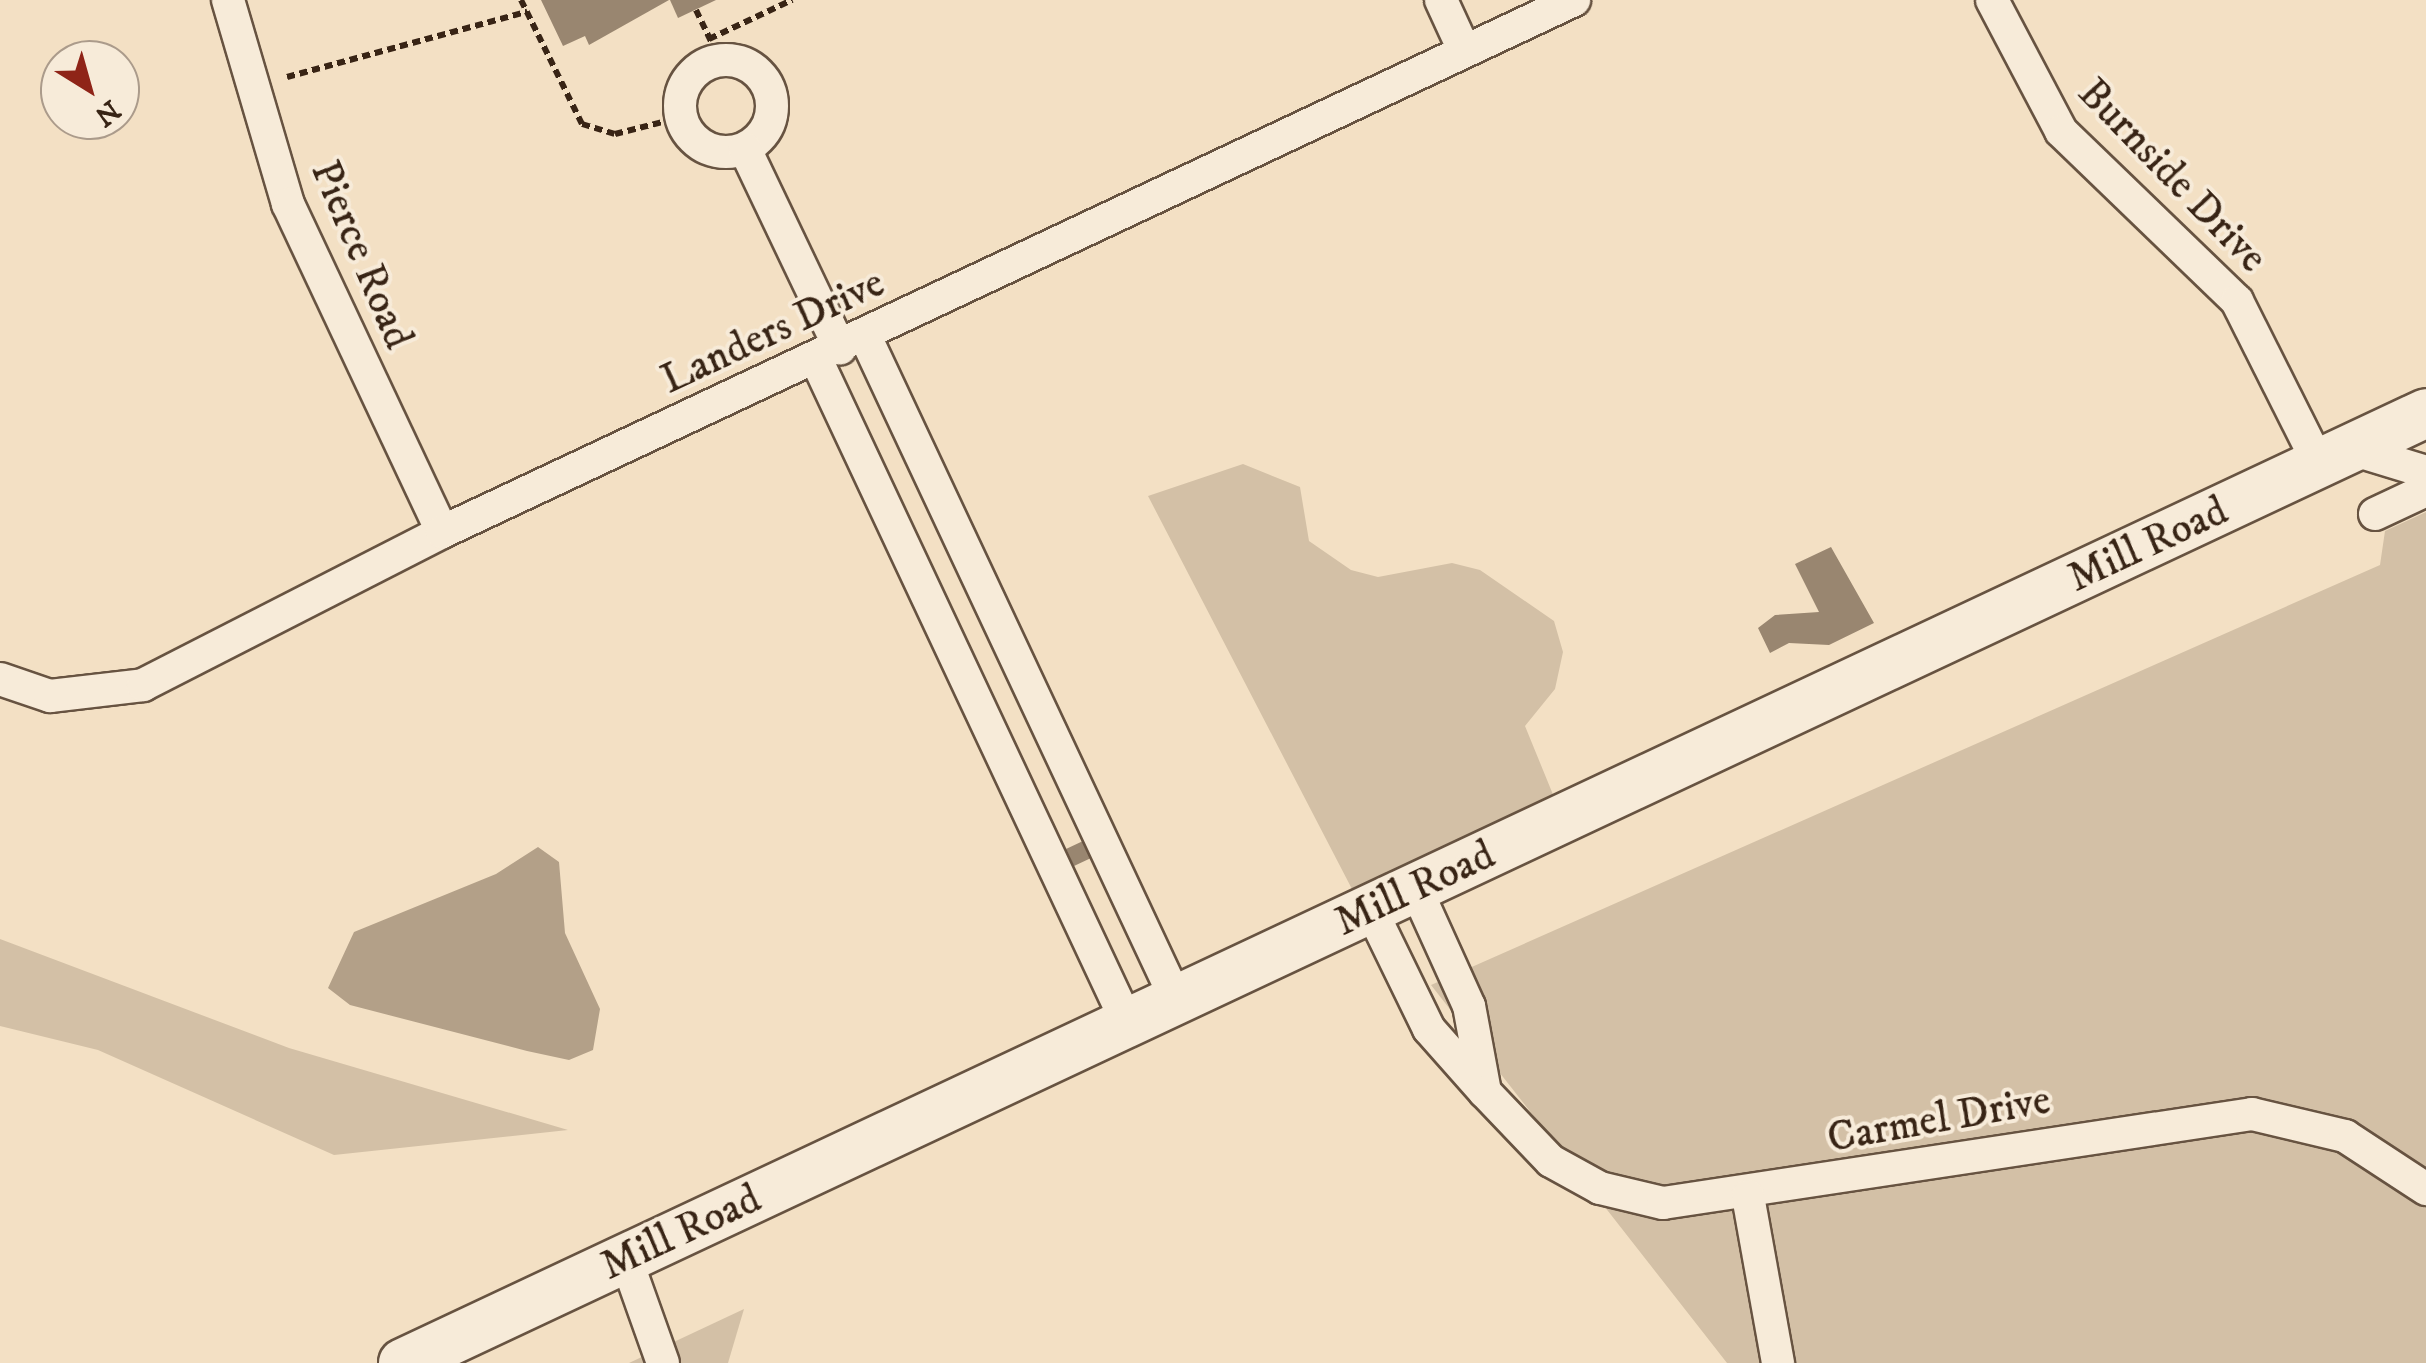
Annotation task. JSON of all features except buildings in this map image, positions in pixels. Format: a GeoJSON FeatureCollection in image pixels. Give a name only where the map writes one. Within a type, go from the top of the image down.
{"type":"FeatureCollection","features":[{"type":"Feature","properties":{"kind":"street","name":"Pierce Road"},"geometry":{"type":"LineString","coordinates":[[228,0],[252,86],[332,307],[442,532]]}},
{"type":"Feature","properties":{"kind":"street"},"geometry":{"type":"LineString","coordinates":[[1441,0],[1464,50]]}},
{"type":"Feature","properties":{"kind":"street","name":"Landers Drive"},"geometry":{"type":"LineString","coordinates":[[0,679],[50,696],[143,685],[442,532],[1574,0]]}},
{"type":"Feature","properties":{"kind":"street","name":"Burnside Drive"},"geometry":{"type":"LineString","coordinates":[[1992,0],[2061,131],[2237,300],[2335,456]]}},
{"type":"Feature","properties":{"kind":"street"},"geometry":{"type":"LineString","coordinates":[[714,50],[749,66],[769,87],[766,129],[745,148],[713,150],[682,118],[684,86],[714,50]]}},
{"type":"Feature","properties":{"kind":"street"},"geometry":{"type":"LineString","coordinates":[[745,148],[840,348],[1177,1000]]}},
{"type":"Feature","properties":{"kind":"street"},"geometry":{"type":"LineString","coordinates":[[840,348],[1128,1024]]}},
{"type":"Feature","properties":{"kind":"street","name":"Mill Road"},"geometry":{"type":"LineString","coordinates":[[403,1363],[2426,414]]}},
{"type":"Feature","properties":{"kind":"street"},"geometry":{"type":"LineString","coordinates":[[2335,456],[2426,472]]}},
{"type":"Feature","properties":{"kind":"street"},"geometry":{"type":"LineString","coordinates":[[2375,514],[2426,490]]}},
{"type":"Feature","properties":{"kind":"street","name":"Carmel Drive"},"geometry":{"type":"LineString","coordinates":[[1416,890],[1469,1006],[1486,1092]]}},
{"type":"Feature","properties":{"kind":"street","name":"Carmel Drive"},"geometry":{"type":"LineString","coordinates":[[1371,910],[1429,1029],[1522,1138],[1600,1188],[1662,1202],[1748,1196],[2252,1114],[2345,1136],[2426,1189]]}},
{"type":"Feature","properties":{"kind":"street"},"geometry":{"type":"LineString","coordinates":[[1748,1196],[1778,1363]]}},
{"type":"Feature","properties":{"kind":"street"},"geometry":{"type":"LineString","coordinates":[[626,1258],[663,1363]]}},
{"type":"Feature","properties":{"kind":"path"},"geometry":{"type":"LineString","coordinates":[[521,0],[582,124],[615,134],[682,118]]}},
{"type":"Feature","properties":{"kind":"path"},"geometry":{"type":"LineString","coordinates":[[696,10],[714,50],[792,0]]}},
{"type":"Feature","properties":{"kind":"path"},"geometry":{"type":"LineString","coordinates":[[252,86],[527,12]]}},
{"type":"Feature","properties":{"kind":"shaded area"},"geometry":{"type":"Polygon","coordinates":[[[1243,464],[1300,487],[1309,541],[1351,570],[1378,577],[1452,563],[1480,570],[1554,621],[1563,652],[1555,689],[1525,726],[1554,797],[1353,891],[1148,496],[1243,464]]]}},
{"type":"Feature","properties":{"kind":"shaded area"},"geometry":{"type":"Polygon","coordinates":[[[2426,512],[2426,1363],[1727,1363],[1431,985],[2380,565],[2385,531],[2426,512]]]}},
{"type":"Feature","properties":{"kind":"shaded area"},"geometry":{"type":"Polygon","coordinates":[[[538,847],[559,862],[565,933],[600,1009],[593,1050],[569,1060],[527,1051],[350,1005],[328,988],[354,932],[496,874],[538,847]]]}},
{"type":"Feature","properties":{"kind":"shaded area"},"geometry":{"type":"Polygon","coordinates":[[[0,939],[289,1048],[568,1130],[334,1155],[98,1050],[0,1026],[0,939]]]}},
{"type":"Feature","properties":{"kind":"shaded area"},"geometry":{"type":"Polygon","coordinates":[[[744,1309],[728,1363],[629,1363],[744,1309]]]}}]}
